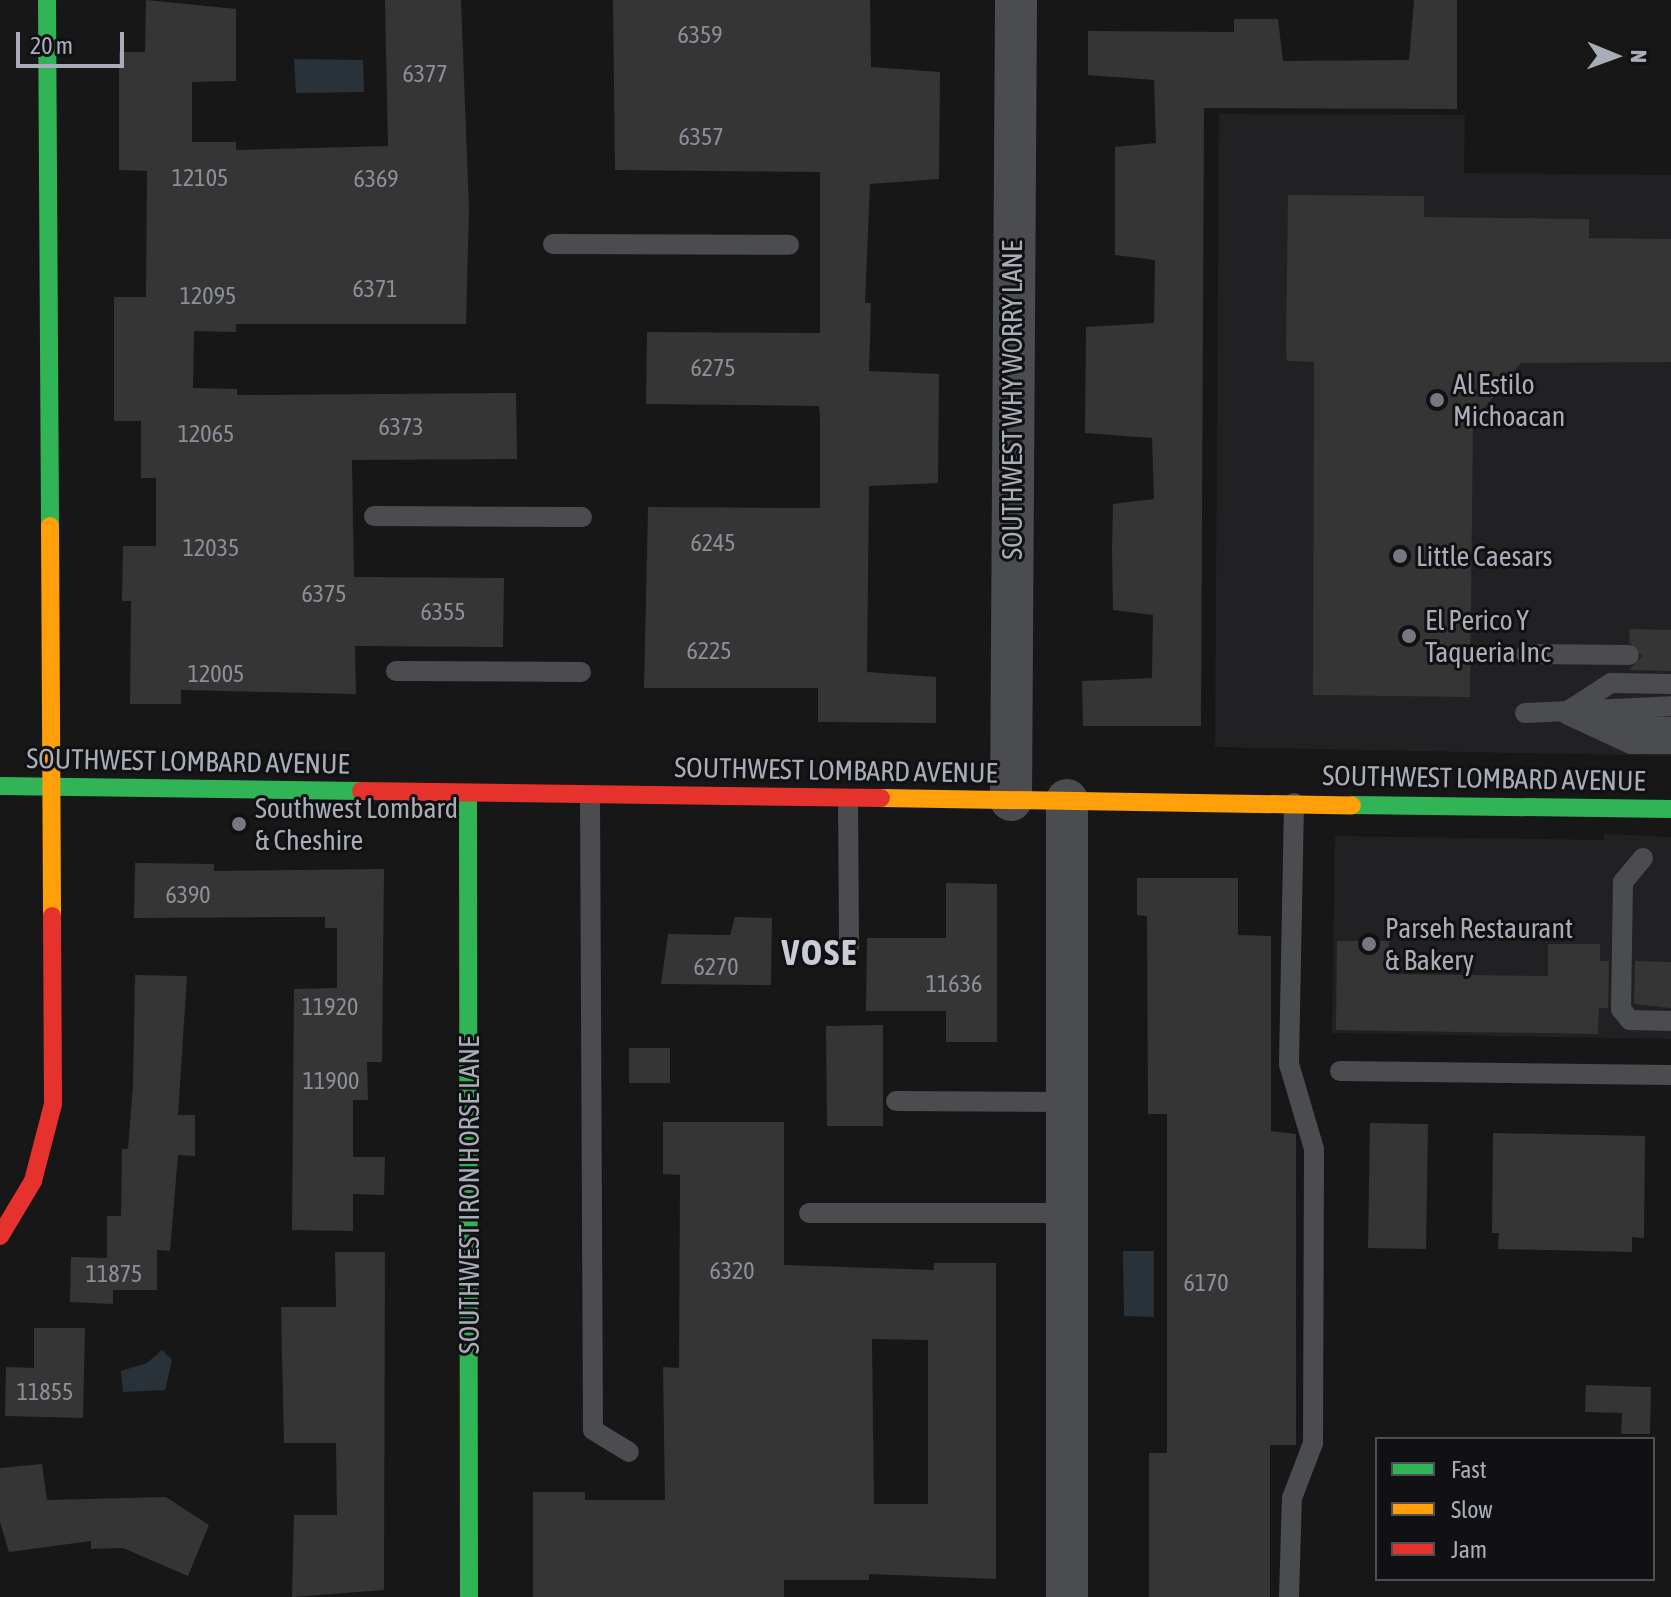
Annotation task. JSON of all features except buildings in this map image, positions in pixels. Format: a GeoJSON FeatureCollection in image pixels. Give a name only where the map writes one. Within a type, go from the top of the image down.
{"type":"FeatureCollection","features":[{"type":"Feature","properties":{"kind":"street"},"geometry":{"type":"LineString","coordinates":[[0,1236],[33,1181],[53,1104],[47,0]]}},
{"type":"Feature","properties":{"kind":"street","name":"SOUTHWEST WHY WORRY LANE"},"geometry":{"type":"LineString","coordinates":[[1011,800],[1016,0]]}},
{"type":"Feature","properties":{"kind":"street","name":"SOUTHWEST LOMBARD AVENUE"},"geometry":{"type":"LineString","coordinates":[[0,786],[1671,809]]}},
{"type":"Feature","properties":{"kind":"street","name":"SOUTHWEST IRON HORSE LANE"},"geometry":{"type":"LineString","coordinates":[[468,794],[469,1597]]}},
{"type":"Feature","properties":{"kind":"street"},"geometry":{"type":"LineString","coordinates":[[1067,800],[1067,1597]]}},
{"type":"Feature","properties":{"kind":"lane"},"geometry":{"type":"LineString","coordinates":[[553,244],[789,245]]}},
{"type":"Feature","properties":{"kind":"lane"},"geometry":{"type":"LineString","coordinates":[[374,516],[582,517]]}},
{"type":"Feature","properties":{"kind":"lane"},"geometry":{"type":"LineString","coordinates":[[1526,654],[1629,655]]}},
{"type":"Feature","properties":{"kind":"lane"},"geometry":{"type":"LineString","coordinates":[[396,671],[581,672]]}},
{"type":"Feature","properties":{"kind":"lane"},"geometry":{"type":"LineString","coordinates":[[1564,713],[1611,683],[1671,684]]}},
{"type":"Feature","properties":{"kind":"lane"},"geometry":{"type":"LineString","coordinates":[[1525,713],[1671,706]]}},
{"type":"Feature","properties":{"kind":"lane"},"geometry":{"type":"LineString","coordinates":[[1564,713],[1631,744],[1671,744]]}},
{"type":"Feature","properties":{"kind":"lane"},"geometry":{"type":"LineString","coordinates":[[1593,726],[1671,727]]}},
{"type":"Feature","properties":{"kind":"lane"},"geometry":{"type":"LineString","coordinates":[[590,796],[593,1430],[629,1452]]}},
{"type":"Feature","properties":{"kind":"lane"},"geometry":{"type":"LineString","coordinates":[[848,799],[849,947]]}},
{"type":"Feature","properties":{"kind":"lane"},"geometry":{"type":"LineString","coordinates":[[1289,1597],[1292,1498],[1313,1443],[1314,1149],[1289,1064],[1294,803]]}},
{"type":"Feature","properties":{"kind":"lane"},"geometry":{"type":"LineString","coordinates":[[1643,858],[1623,882],[1621,1009],[1630,1020],[1671,1021]]}},
{"type":"Feature","properties":{"kind":"lane"},"geometry":{"type":"LineString","coordinates":[[1340,1071],[1671,1075]]}},
{"type":"Feature","properties":{"kind":"lane"},"geometry":{"type":"LineString","coordinates":[[896,1101],[1067,1102]]}},
{"type":"Feature","properties":{"kind":"lane"},"geometry":{"type":"LineString","coordinates":[[809,1213],[1067,1213]]}},
{"type":"Feature","properties":{"kind":"shaded area"},"geometry":{"type":"Polygon","coordinates":[[[294,59],[363,60],[364,92],[296,93],[294,59]]]}},
{"type":"Feature","properties":{"kind":"shaded area"},"geometry":{"type":"Polygon","coordinates":[[[1219,114],[1465,115],[1464,173],[1671,175],[1671,756],[1215,747],[1219,114]]]}},
{"type":"Feature","properties":{"kind":"shaded area"},"geometry":{"type":"Polygon","coordinates":[[[1604,834],[1671,837],[1671,1039],[1332,1033],[1335,836],[1604,840],[1604,834]]]}},
{"type":"Feature","properties":{"kind":"shaded area"},"geometry":{"type":"Polygon","coordinates":[[[1123,1251],[1154,1251],[1154,1317],[1124,1316],[1123,1251]]]}},
{"type":"Feature","properties":{"kind":"shaded area"},"geometry":{"type":"Polygon","coordinates":[[[162,1350],[172,1360],[165,1390],[123,1392],[121,1371],[147,1363],[162,1350]]]}},
{"type":"Feature","properties":{"kind":"traffic: fast"},"geometry":{"type":"LineString","coordinates":[[47,0],[50,526]]}},
{"type":"Feature","properties":{"kind":"traffic: fast"},"geometry":{"type":"LineString","coordinates":[[0,786],[361,791]]}},
{"type":"Feature","properties":{"kind":"traffic: fast"},"geometry":{"type":"LineString","coordinates":[[468,794],[469,1597]]}},
{"type":"Feature","properties":{"kind":"traffic: fast"},"geometry":{"type":"LineString","coordinates":[[1352,805],[1671,809]]}},
{"type":"Feature","properties":{"kind":"traffic: slow"},"geometry":{"type":"LineString","coordinates":[[50,526],[52,916]]}},
{"type":"Feature","properties":{"kind":"traffic: slow"},"geometry":{"type":"LineString","coordinates":[[881,798],[1352,805]]}},
{"type":"Feature","properties":{"kind":"traffic: jam"},"geometry":{"type":"LineString","coordinates":[[361,791],[881,798]]}},
{"type":"Feature","properties":{"kind":"traffic: jam"},"geometry":{"type":"LineString","coordinates":[[0,1236],[33,1181],[53,1104],[52,916]]}},
{"type":"Feature","properties":{"kind":"place","name":"Al Estilo Michoacan"},"geometry":{"type":"Point","coordinates":[1437,400]}},
{"type":"Feature","properties":{"kind":"place","name":"Little Caesars"},"geometry":{"type":"Point","coordinates":[1400,556]}},
{"type":"Feature","properties":{"kind":"place","name":"El Perico Y Taqueria Inc"},"geometry":{"type":"Point","coordinates":[1409,636]}},
{"type":"Feature","properties":{"kind":"place","name":"Southwest Lombard & Cheshire"},"geometry":{"type":"Point","coordinates":[239,824]}},
{"type":"Feature","properties":{"kind":"place","name":"Parseh Restaurant & Bakery"},"geometry":{"type":"Point","coordinates":[1369,944]}},
{"type":"Feature","properties":{"kind":"district","name":"VOSE"},"geometry":{"type":"Point","coordinates":[820,953]}}]}
